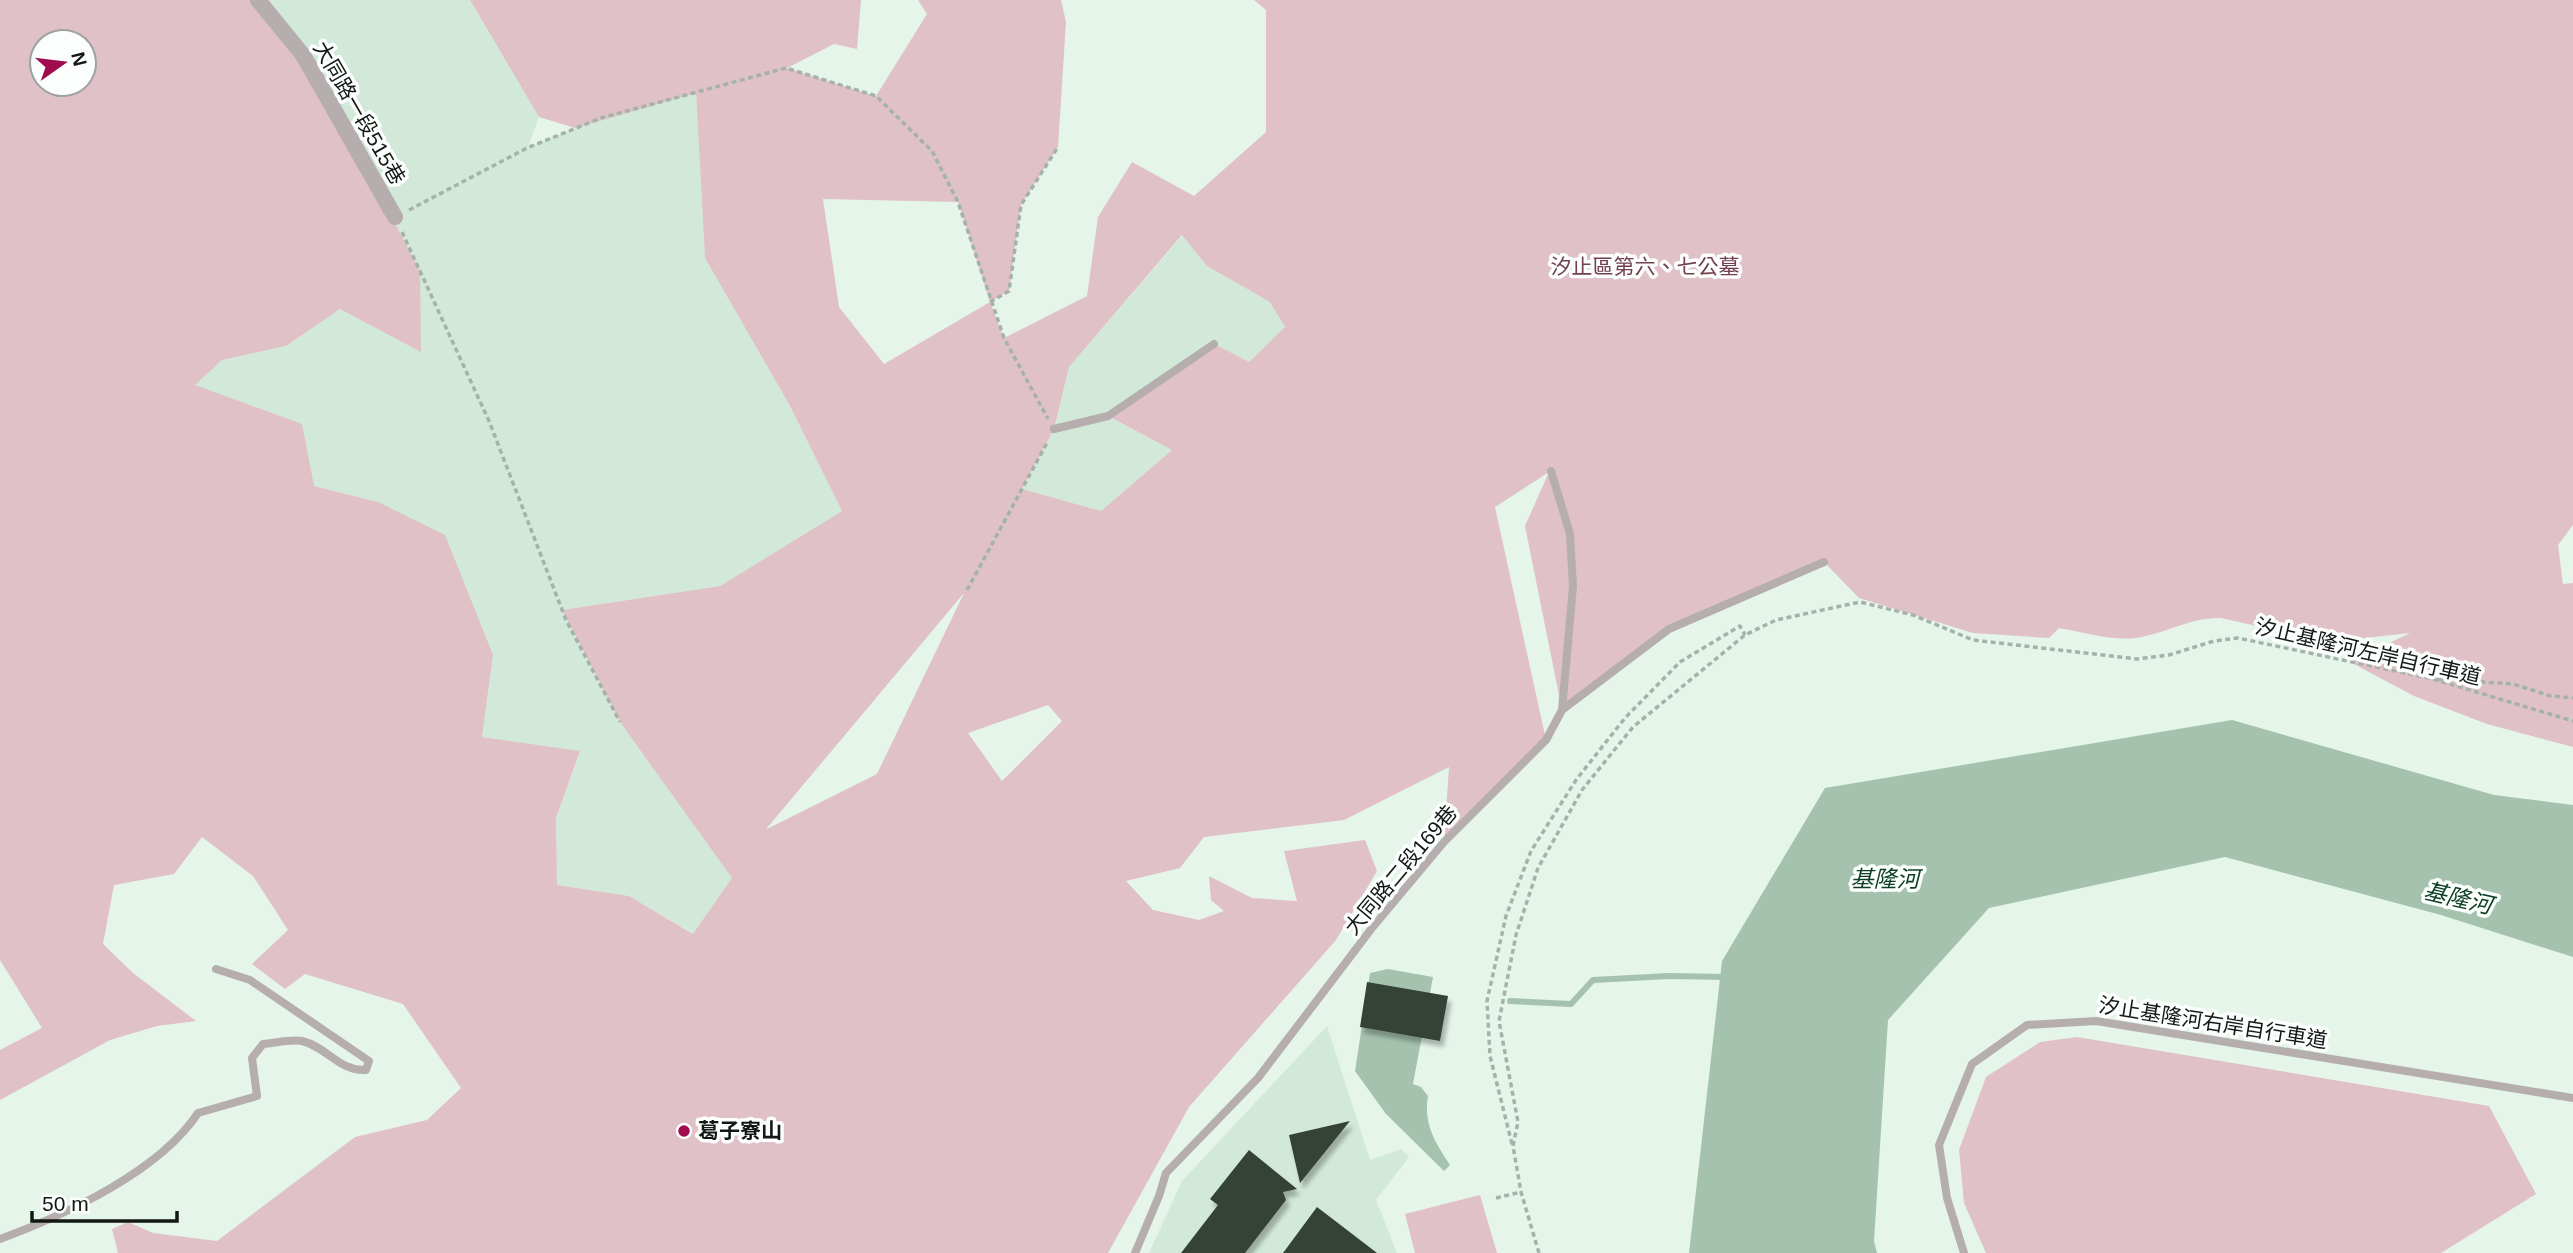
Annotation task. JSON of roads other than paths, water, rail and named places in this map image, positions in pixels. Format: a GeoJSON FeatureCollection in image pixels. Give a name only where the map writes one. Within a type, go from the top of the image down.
{"type":"FeatureCollection","features":[{"type":"Feature","properties":{"kind":"street","name":"大同路一段515巷"},"geometry":{"type":"LineString","coordinates":[[258,0],[303,55],[395,217]]}},
{"type":"Feature","properties":{"kind":"lane"},"geometry":{"type":"LineString","coordinates":[[1054,429],[1108,416],[1214,344]]}},
{"type":"Feature","properties":{"kind":"lane","name":"大同路二段169巷"},"geometry":{"type":"LineString","coordinates":[[1135,1253],[1166,1173],[1258,1078],[1380,919],[1444,842],[1546,740],[1562,710],[1573,586],[1570,534],[1551,471]]}},
{"type":"Feature","properties":{"kind":"lane"},"geometry":{"type":"LineString","coordinates":[[1562,710],[1669,629],[1824,562]]}},
{"type":"Feature","properties":{"kind":"lane"},"geometry":{"type":"LineString","coordinates":[[0,1239],[51,1220],[110,1189],[184,1133],[198,1113],[257,1096],[252,1058],[263,1044],[299,1040],[313,1045],[352,1071],[366,1070],[369,1061],[250,980],[216,969]]}},
{"type":"Feature","properties":{"kind":"lane","name":"汐止基隆河右岸自行車道"},"geometry":{"type":"LineString","coordinates":[[1964,1253],[1947,1199],[1939,1145],[1972,1064],[2027,1025],[2096,1021],[2573,1098]]}},
{"type":"Feature","properties":{"kind":"water","name":"基隆河"},"geometry":{"type":"Polygon","coordinates":[[[2232,720],[2494,795],[2573,805],[2573,957],[2441,915],[2225,857],[1989,908],[1888,1020],[1874,1241],[1877,1253],[1689,1253],[1722,961],[1825,788],[2232,720]]]}},
{"type":"Feature","properties":{"kind":"water"},"geometry":{"type":"Polygon","coordinates":[[[1388,969],[1433,977],[1413,1084],[1421,1087],[1428,1096],[1429,1125],[1450,1165],[1444,1171],[1386,1114],[1355,1071],[1370,973],[1388,969]]]}},
{"type":"Feature","properties":{"kind":"waterway"},"geometry":{"type":"LineString","coordinates":[[1510,1001],[1571,1004],[1593,980],[1669,976],[1725,977]]}},
{"type":"Feature","properties":{"kind":"place","name":"葛子寮山"},"geometry":{"type":"Point","coordinates":[684,1131]}},
{"type":"Feature","properties":{"kind":"park label","name":"汐止區第六、七公墓"},"geometry":{"type":"Point","coordinates":[1645,267]}}]}
